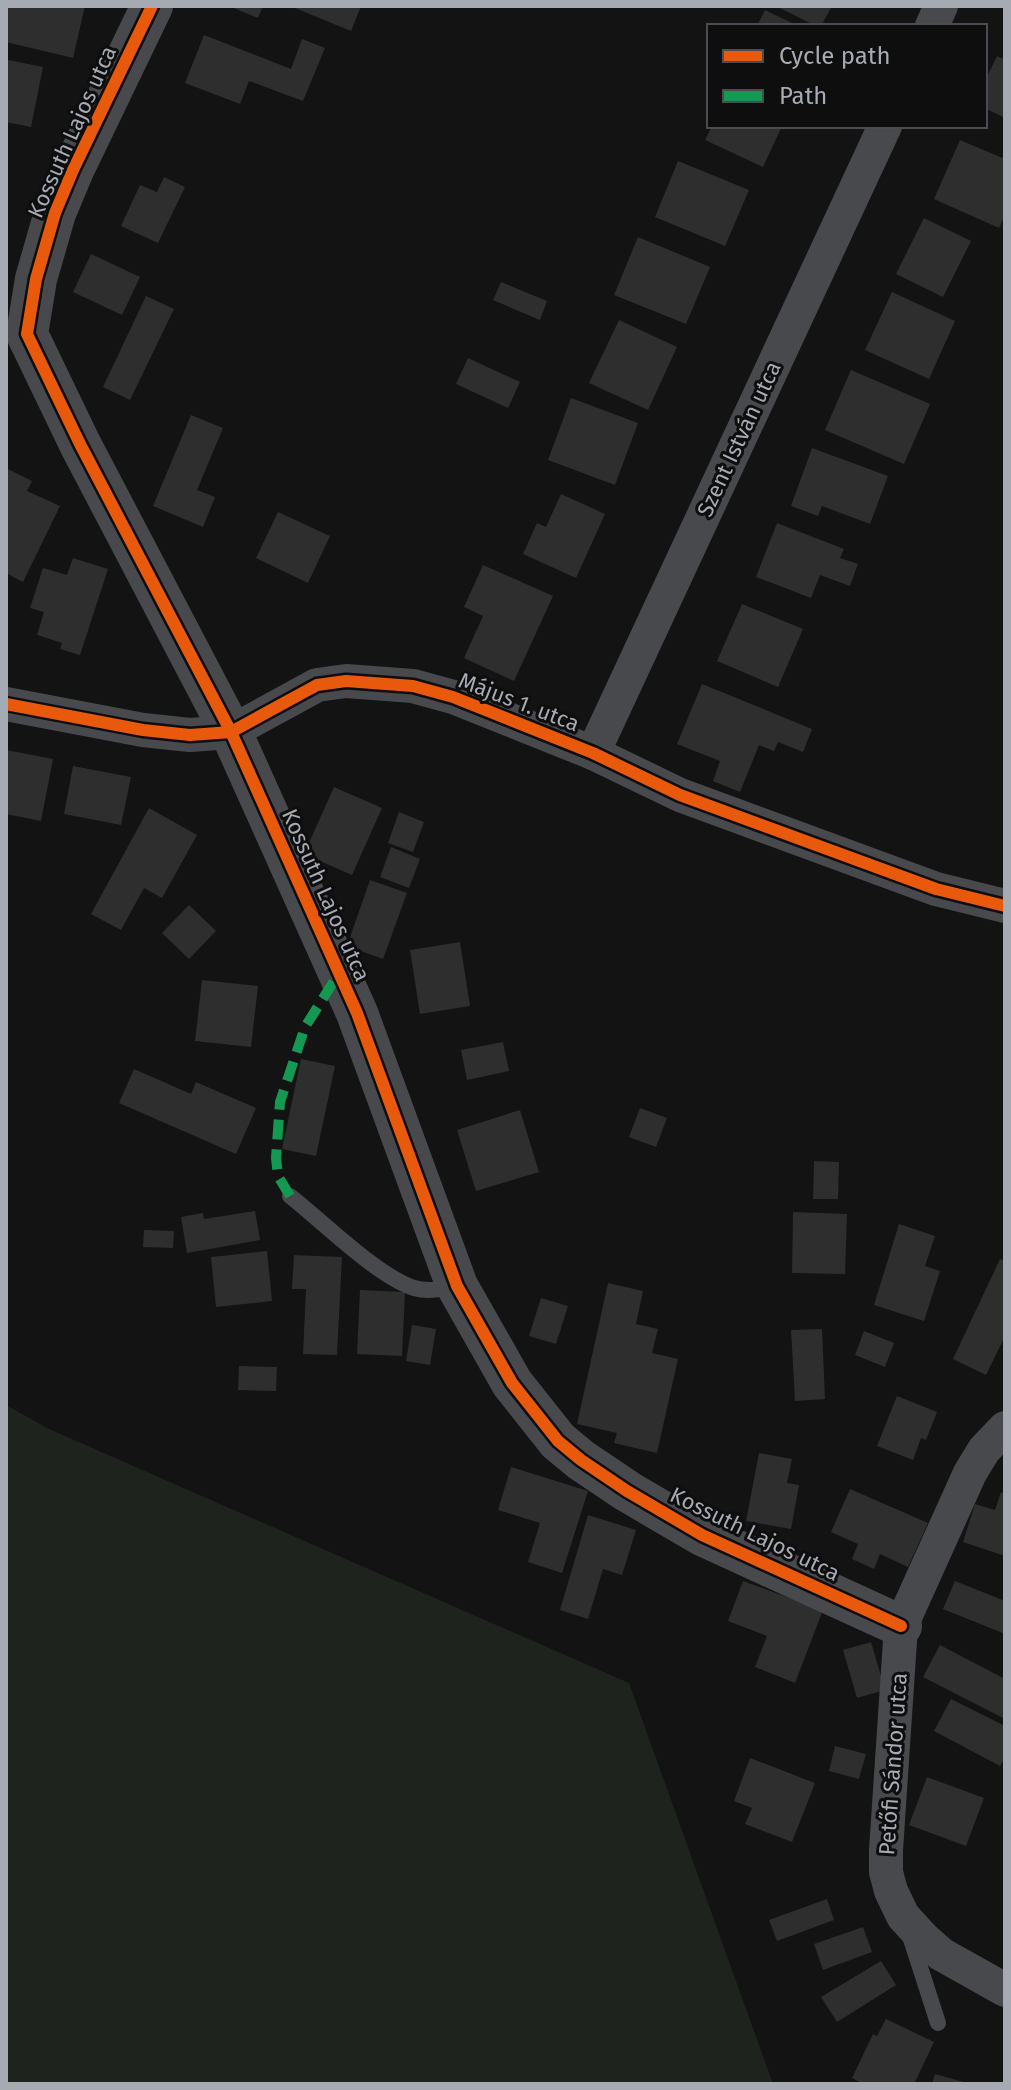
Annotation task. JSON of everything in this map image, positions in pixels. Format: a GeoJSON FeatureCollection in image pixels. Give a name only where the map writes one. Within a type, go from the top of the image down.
{"type":"FeatureCollection","features":[{"type":"Feature","properties":{"kind":"street","name":"Kossuth Lajos utca"},"geometry":{"type":"LineString","coordinates":[[152,6],[55,213],[17,342],[80,444],[231,732],[357,1013],[457,1286],[512,1383],[558,1441],[627,1491],[702,1535],[901,1626]]}},
{"type":"Feature","properties":{"kind":"street","name":"Szent István utca"},"geometry":{"type":"LineString","coordinates":[[593,753],[884,128]]}},
{"type":"Feature","properties":{"kind":"street","name":"Május 1. utca"},"geometry":{"type":"LineString","coordinates":[[6,704],[143,730],[190,735],[231,732],[317,685],[373,681],[413,686],[453,697],[593,753],[680,795],[936,889],[1005,906]]}},
{"type":"Feature","properties":{"kind":"street"},"geometry":{"type":"LineString","coordinates":[[901,1626],[970,1473],[984,1450],[1005,1428]]}},
{"type":"Feature","properties":{"kind":"street","name":"Petőfi Sándor utca"},"geometry":{"type":"LineString","coordinates":[[901,1626],[886,1850],[886,1872],[891,1891],[903,1916],[941,1954],[1005,1990]]}},
{"type":"Feature","properties":{"kind":"lane"},"geometry":{"type":"LineString","coordinates":[[290,1196],[352,1248],[396,1278],[415,1288],[437,1290],[457,1286]]}},
{"type":"Feature","properties":{"kind":"lane"},"geometry":{"type":"LineString","coordinates":[[903,1916],[938,2023]]}},
{"type":"Feature","properties":{"kind":"shaded area"},"geometry":{"type":"Polygon","coordinates":[[[6,1405],[49,1429],[629,1683],[773,2084],[6,2084],[6,1405]]]}},
{"type":"Feature","properties":{"kind":"building"},"geometry":{"type":"Polygon","coordinates":[[[6,6],[85,6],[73,58],[6,42],[6,6]]]}},
{"type":"Feature","properties":{"kind":"building"},"geometry":{"type":"Polygon","coordinates":[[[229,6],[263,6],[258,18],[229,6]]]}},
{"type":"Feature","properties":{"kind":"building"},"geometry":{"type":"Polygon","coordinates":[[[290,6],[361,6],[351,31],[290,6]]]}},
{"type":"Feature","properties":{"kind":"building"},"geometry":{"type":"Polygon","coordinates":[[[776,6],[832,6],[822,24],[812,24],[776,6]]]}},
{"type":"Feature","properties":{"kind":"building"},"geometry":{"type":"Polygon","coordinates":[[[765,10],[794,24],[758,24],[765,10]]]}},
{"type":"Feature","properties":{"kind":"building"},"geometry":{"type":"Polygon","coordinates":[[[204,35],[291,69],[302,39],[325,48],[303,101],[249,81],[240,104],[185,83],[204,35]]]}},
{"type":"Feature","properties":{"kind":"building"},"geometry":{"type":"Polygon","coordinates":[[[997,56],[1005,60],[1005,118],[987,109],[987,77],[997,56]]]}},
{"type":"Feature","properties":{"kind":"building"},"geometry":{"type":"Polygon","coordinates":[[[8,60],[43,67],[31,127],[6,122],[8,60]]]}},
{"type":"Feature","properties":{"kind":"building"},"geometry":{"type":"Polygon","coordinates":[[[711,128],[781,128],[763,167],[705,140],[711,128]]]}},
{"type":"Feature","properties":{"kind":"building"},"geometry":{"type":"Polygon","coordinates":[[[960,140],[1005,159],[1005,215],[999,228],[934,199],[960,140]]]}},
{"type":"Feature","properties":{"kind":"building"},"geometry":{"type":"Polygon","coordinates":[[[678,161],[749,190],[725,246],[655,217],[678,161]]]}},
{"type":"Feature","properties":{"kind":"building"},"geometry":{"type":"Polygon","coordinates":[[[164,177],[185,187],[158,243],[121,226],[140,185],[157,192],[164,177]]]}},
{"type":"Feature","properties":{"kind":"building"},"geometry":{"type":"Polygon","coordinates":[[[924,218],[971,241],[943,297],[896,274],[924,218]]]}},
{"type":"Feature","properties":{"kind":"building"},"geometry":{"type":"Polygon","coordinates":[[[638,237],[710,267],[686,324],[614,295],[638,237]]]}},
{"type":"Feature","properties":{"kind":"building"},"geometry":{"type":"Polygon","coordinates":[[[91,254],[140,277],[122,315],[73,292],[91,254]]]}},
{"type":"Feature","properties":{"kind":"building"},"geometry":{"type":"Polygon","coordinates":[[[501,282],[547,301],[540,320],[493,300],[501,282]]]}},
{"type":"Feature","properties":{"kind":"building"},"geometry":{"type":"Polygon","coordinates":[[[892,292],[955,321],[929,379],[865,350],[892,292]]]}},
{"type":"Feature","properties":{"kind":"building"},"geometry":{"type":"Polygon","coordinates":[[[146,296],[174,309],[130,400],[103,387],[146,296]]]}},
{"type":"Feature","properties":{"kind":"building"},"geometry":{"type":"Polygon","coordinates":[[[619,320],[677,347],[648,410],[589,383],[619,320]]]}},
{"type":"Feature","properties":{"kind":"building"},"geometry":{"type":"Polygon","coordinates":[[[468,358],[520,382],[508,408],[456,384],[468,358]]]}},
{"type":"Feature","properties":{"kind":"building"},"geometry":{"type":"Polygon","coordinates":[[[851,370],[930,404],[904,464],[825,430],[851,370]]]}},
{"type":"Feature","properties":{"kind":"building"},"geometry":{"type":"Polygon","coordinates":[[[571,398],[638,423],[615,485],[548,460],[571,398]]]}},
{"type":"Feature","properties":{"kind":"building"},"geometry":{"type":"Polygon","coordinates":[[[191,415],[223,428],[197,490],[215,497],[203,527],[153,506],[191,415]]]}},
{"type":"Feature","properties":{"kind":"building"},"geometry":{"type":"Polygon","coordinates":[[[812,448],[888,476],[870,524],[822,506],[818,516],[791,506],[812,448]]]}},
{"type":"Feature","properties":{"kind":"building"},"geometry":{"type":"Polygon","coordinates":[[[6,468],[32,481],[27,491],[60,506],[23,582],[6,573],[6,468]]]}},
{"type":"Feature","properties":{"kind":"building"},"geometry":{"type":"Polygon","coordinates":[[[561,494],[605,514],[576,578],[523,554],[537,523],[546,527],[561,494]]]}},
{"type":"Feature","properties":{"kind":"building"},"geometry":{"type":"Polygon","coordinates":[[[278,512],[330,536],[308,583],[256,558],[278,512]]]}},
{"type":"Feature","properties":{"kind":"building"},"geometry":{"type":"Polygon","coordinates":[[[777,523],[844,549],[840,558],[858,564],[850,586],[820,575],[811,598],[756,577],[777,523]]]}},
{"type":"Feature","properties":{"kind":"building"},"geometry":{"type":"Polygon","coordinates":[[[73,558],[108,569],[80,655],[60,649],[62,643],[37,635],[44,612],[30,608],[43,568],[67,575],[73,558]]]}},
{"type":"Feature","properties":{"kind":"building"},"geometry":{"type":"Polygon","coordinates":[[[483,565],[553,596],[514,681],[464,658],[483,616],[464,607],[483,565]]]}},
{"type":"Feature","properties":{"kind":"building"},"geometry":{"type":"Polygon","coordinates":[[[742,604],[803,629],[778,687],[717,661],[742,604]]]}},
{"type":"Feature","properties":{"kind":"building"},"geometry":{"type":"Polygon","coordinates":[[[702,684],[812,729],[803,752],[778,742],[774,751],[759,745],[740,792],[713,781],[720,761],[677,744],[702,684]]]}},
{"type":"Feature","properties":{"kind":"building"},"geometry":{"type":"Polygon","coordinates":[[[6,750],[53,759],[41,821],[6,814],[6,750]]]}},
{"type":"Feature","properties":{"kind":"building"},"geometry":{"type":"Polygon","coordinates":[[[73,766],[131,777],[121,825],[64,814],[73,766]]]}},
{"type":"Feature","properties":{"kind":"building"},"geometry":{"type":"Polygon","coordinates":[[[334,787],[382,808],[352,875],[304,854],[334,787]]]}},
{"type":"Feature","properties":{"kind":"building"},"geometry":{"type":"Polygon","coordinates":[[[149,808],[197,835],[162,898],[144,888],[121,930],[91,914],[149,808]]]}},
{"type":"Feature","properties":{"kind":"building"},"geometry":{"type":"Polygon","coordinates":[[[399,812],[424,822],[413,852],[388,843],[399,812]]]}},
{"type":"Feature","properties":{"kind":"building"},"geometry":{"type":"Polygon","coordinates":[[[391,847],[420,859],[409,888],[380,877],[391,847]]]}},
{"type":"Feature","properties":{"kind":"building"},"geometry":{"type":"Polygon","coordinates":[[[370,880],[407,893],[383,959],[347,946],[370,880]]]}},
{"type":"Feature","properties":{"kind":"building"},"geometry":{"type":"Polygon","coordinates":[[[189,905],[216,931],[189,959],[162,933],[189,905]]]}},
{"type":"Feature","properties":{"kind":"building"},"geometry":{"type":"Polygon","coordinates":[[[460,942],[470,1006],[420,1014],[410,950],[460,942]]]}},
{"type":"Feature","properties":{"kind":"building"},"geometry":{"type":"Polygon","coordinates":[[[202,980],[258,986],[251,1047],[195,1041],[202,980]]]}},
{"type":"Feature","properties":{"kind":"building"},"geometry":{"type":"Polygon","coordinates":[[[503,1042],[509,1071],[467,1080],[461,1050],[503,1042]]]}},
{"type":"Feature","properties":{"kind":"building"},"geometry":{"type":"Polygon","coordinates":[[[301,1059],[335,1066],[316,1156],[282,1149],[301,1059]]]}},
{"type":"Feature","properties":{"kind":"building"},"geometry":{"type":"Polygon","coordinates":[[[134,1069],[191,1094],[196,1082],[256,1108],[236,1154],[119,1103],[134,1069]]]}},
{"type":"Feature","properties":{"kind":"building"},"geometry":{"type":"Polygon","coordinates":[[[640,1108],[667,1118],[656,1147],[629,1137],[640,1108]]]}},
{"type":"Feature","properties":{"kind":"building"},"geometry":{"type":"Polygon","coordinates":[[[520,1110],[539,1172],[476,1191],[457,1130],[520,1110]]]}},
{"type":"Feature","properties":{"kind":"building"},"geometry":{"type":"Polygon","coordinates":[[[814,1161],[839,1162],[838,1199],[813,1199],[814,1161]]]}},
{"type":"Feature","properties":{"kind":"building"},"geometry":{"type":"Polygon","coordinates":[[[255,1211],[260,1240],[187,1253],[181,1217],[203,1213],[204,1219],[255,1211]]]}},
{"type":"Feature","properties":{"kind":"building"},"geometry":{"type":"Polygon","coordinates":[[[793,1212],[847,1214],[845,1274],[792,1273],[793,1212]]]}},
{"type":"Feature","properties":{"kind":"building"},"geometry":{"type":"Polygon","coordinates":[[[899,1224],[935,1236],[925,1266],[940,1271],[924,1321],[874,1305],[899,1224]]]}},
{"type":"Feature","properties":{"kind":"building"},"geometry":{"type":"Polygon","coordinates":[[[144,1230],[174,1231],[173,1248],[143,1247],[144,1230]]]}},
{"type":"Feature","properties":{"kind":"building"},"geometry":{"type":"Polygon","coordinates":[[[267,1251],[272,1301],[216,1307],[211,1257],[267,1251]]]}},
{"type":"Feature","properties":{"kind":"building"},"geometry":{"type":"Polygon","coordinates":[[[294,1255],[342,1257],[337,1355],[303,1354],[306,1289],[292,1289],[294,1255]]]}},
{"type":"Feature","properties":{"kind":"building"},"geometry":{"type":"Polygon","coordinates":[[[1000,1259],[1005,1261],[1005,1336],[986,1375],[953,1359],[1000,1259]]]}},
{"type":"Feature","properties":{"kind":"building"},"geometry":{"type":"Polygon","coordinates":[[[608,1283],[643,1291],[636,1324],[658,1329],[652,1353],[678,1359],[657,1453],[614,1443],[617,1433],[577,1424],[608,1283]]]}},
{"type":"Feature","properties":{"kind":"building"},"geometry":{"type":"Polygon","coordinates":[[[360,1290],[405,1292],[402,1356],[357,1354],[360,1290]]]}},
{"type":"Feature","properties":{"kind":"building"},"geometry":{"type":"Polygon","coordinates":[[[541,1298],[568,1306],[556,1344],[529,1336],[541,1298]]]}},
{"type":"Feature","properties":{"kind":"building"},"geometry":{"type":"Polygon","coordinates":[[[412,1325],[436,1329],[430,1365],[406,1361],[412,1325]]]}},
{"type":"Feature","properties":{"kind":"building"},"geometry":{"type":"Polygon","coordinates":[[[822,1329],[825,1399],[795,1401],[791,1330],[822,1329]]]}},
{"type":"Feature","properties":{"kind":"building"},"geometry":{"type":"Polygon","coordinates":[[[864,1331],[894,1343],[885,1367],[855,1355],[864,1331]]]}},
{"type":"Feature","properties":{"kind":"building"},"geometry":{"type":"Polygon","coordinates":[[[239,1366],[277,1367],[276,1391],[238,1390],[239,1366]]]}},
{"type":"Feature","properties":{"kind":"building"},"geometry":{"type":"Polygon","coordinates":[[[897,1396],[937,1412],[926,1440],[921,1438],[913,1460],[877,1446],[897,1396]]]}},
{"type":"Feature","properties":{"kind":"building"},"geometry":{"type":"Polygon","coordinates":[[[759,1453],[792,1459],[787,1483],[799,1485],[791,1529],[746,1521],[759,1453]]]}},
{"type":"Feature","properties":{"kind":"building"},"geometry":{"type":"Polygon","coordinates":[[[511,1467],[588,1491],[562,1573],[528,1562],[540,1523],[498,1510],[511,1467]]]}},
{"type":"Feature","properties":{"kind":"building"},"geometry":{"type":"Polygon","coordinates":[[[850,1489],[928,1523],[908,1567],[880,1554],[874,1569],[852,1559],[858,1544],[831,1532],[850,1489]]]}},
{"type":"Feature","properties":{"kind":"building"},"geometry":{"type":"Polygon","coordinates":[[[1001,1492],[1005,1494],[1005,1556],[963,1542],[975,1504],[995,1510],[1001,1492]]]}},
{"type":"Feature","properties":{"kind":"building"},"geometry":{"type":"Polygon","coordinates":[[[588,1515],[636,1530],[622,1575],[603,1569],[588,1619],[560,1610],[588,1515]]]}},
{"type":"Feature","properties":{"kind":"building"},"geometry":{"type":"Polygon","coordinates":[[[743,1581],[823,1610],[795,1683],[755,1667],[767,1636],[728,1621],[743,1581]]]}},
{"type":"Feature","properties":{"kind":"building"},"geometry":{"type":"Polygon","coordinates":[[[955,1581],[1005,1601],[1005,1634],[943,1609],[955,1581]]]}},
{"type":"Feature","properties":{"kind":"building"},"geometry":{"type":"Polygon","coordinates":[[[871,1642],[885,1690],[857,1698],[843,1650],[871,1642]]]}},
{"type":"Feature","properties":{"kind":"building"},"geometry":{"type":"Polygon","coordinates":[[[940,1645],[1005,1679],[1005,1719],[923,1677],[940,1645]]]}},
{"type":"Feature","properties":{"kind":"building"},"geometry":{"type":"Polygon","coordinates":[[[951,1699],[1005,1726],[1005,1757],[1000,1766],[934,1731],[951,1699]]]}},
{"type":"Feature","properties":{"kind":"building"},"geometry":{"type":"Polygon","coordinates":[[[835,1746],[866,1754],[859,1779],[829,1771],[835,1746]]]}},
{"type":"Feature","properties":{"kind":"building"},"geometry":{"type":"Polygon","coordinates":[[[750,1758],[815,1783],[792,1842],[745,1824],[752,1808],[734,1801],[750,1758]]]}},
{"type":"Feature","properties":{"kind":"building"},"geometry":{"type":"Polygon","coordinates":[[[927,1777],[984,1798],[966,1846],[909,1825],[927,1777]]]}},
{"type":"Feature","properties":{"kind":"building"},"geometry":{"type":"Polygon","coordinates":[[[827,1899],[834,1920],[777,1941],[769,1920],[827,1899]]]}},
{"type":"Feature","properties":{"kind":"building"},"geometry":{"type":"Polygon","coordinates":[[[863,1927],[872,1952],[823,1970],[814,1944],[863,1927]]]}},
{"type":"Feature","properties":{"kind":"building"},"geometry":{"type":"Polygon","coordinates":[[[881,1961],[896,1985],[837,2022],[821,1997],[881,1961]]]}},
{"type":"Feature","properties":{"kind":"building"},"geometry":{"type":"Polygon","coordinates":[[[886,2019],[934,2042],[914,2084],[863,2084],[852,2078],[873,2034],[877,2036],[886,2019]]]}},
{"type":"Feature","properties":{"kind":"building"},"geometry":{"type":"Polygon","coordinates":[[[935,2074],[967,2083],[967,2084],[932,2084],[935,2074]]]}},
{"type":"Feature","properties":{"kind":"marked path"},"geometry":{"type":"LineString","coordinates":[[290,1196],[278,1176],[276,1158],[280,1102],[305,1027],[339,973]]}},
{"type":"Feature","properties":{"kind":"cycle path"},"geometry":{"type":"LineString","coordinates":[[152,6],[55,213],[36,279],[27,334],[80,444],[231,732],[357,1013],[457,1286],[512,1383],[558,1441],[581,1460],[702,1535],[901,1626]]}},
{"type":"Feature","properties":{"kind":"cycle path"},"geometry":{"type":"LineString","coordinates":[[6,704],[143,730],[190,735],[231,732],[317,685],[346,681],[413,686],[453,697],[593,753],[680,795],[936,889],[1005,906]]}}]}
